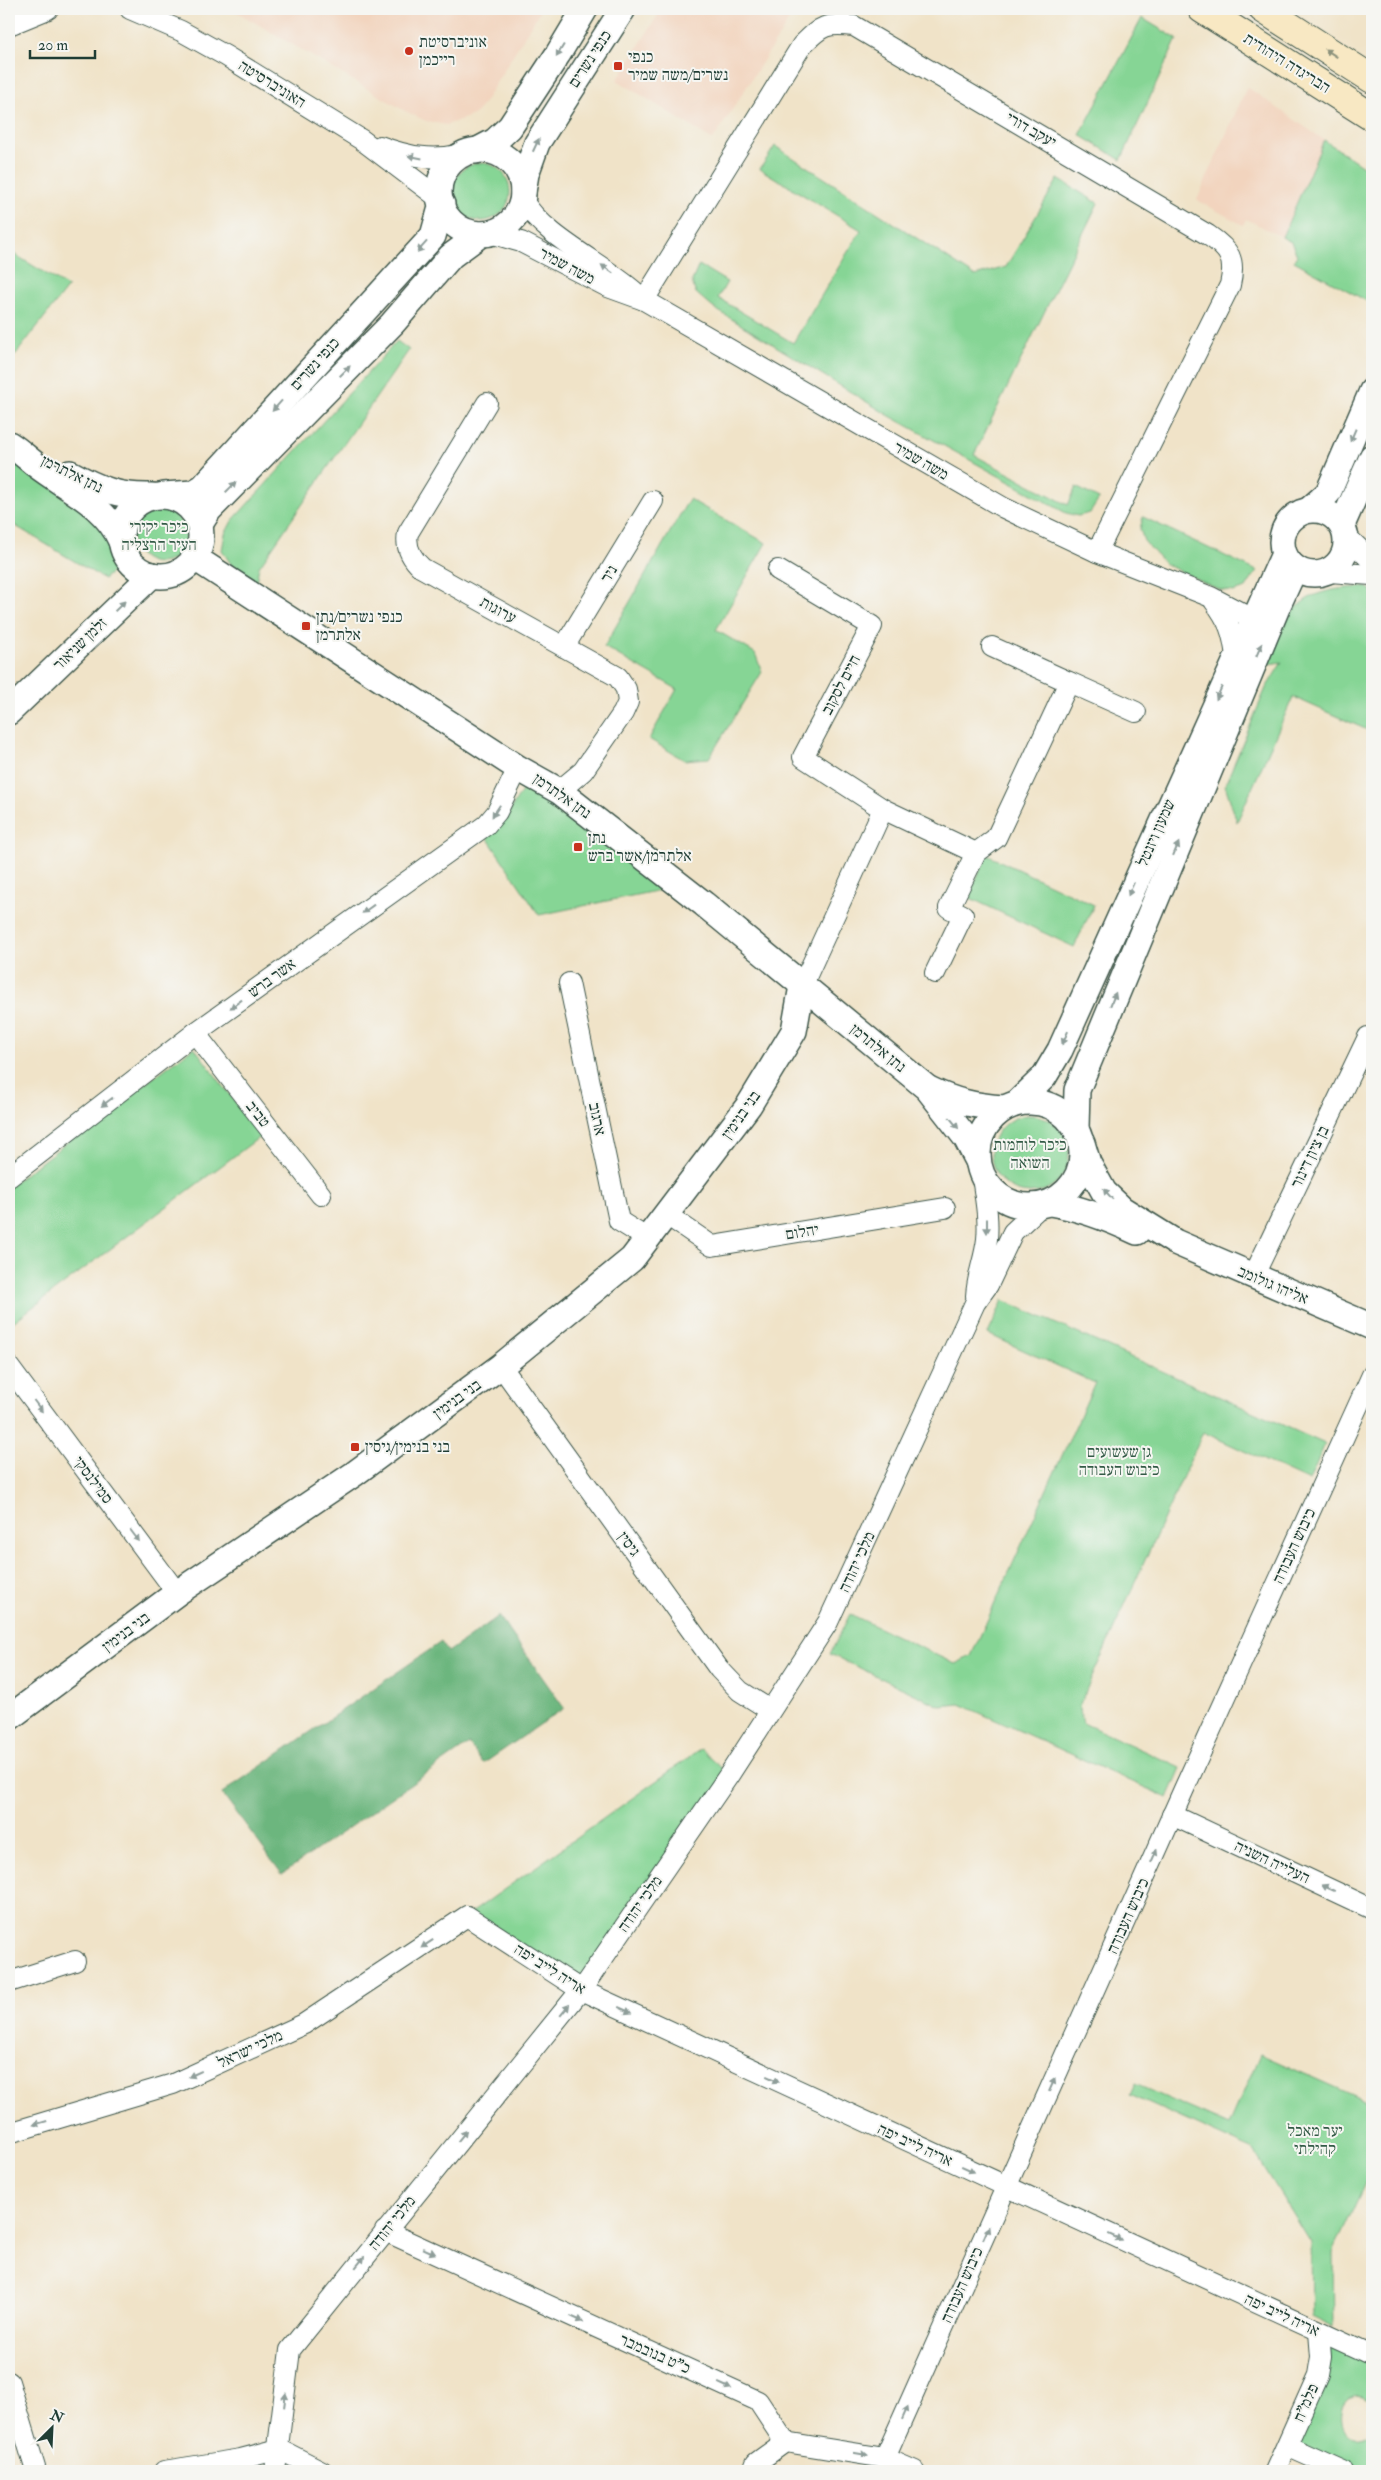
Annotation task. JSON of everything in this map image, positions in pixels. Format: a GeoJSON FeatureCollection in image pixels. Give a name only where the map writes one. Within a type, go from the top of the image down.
{"type":"FeatureCollection","features":[{"type":"Feature","properties":{"kind":"main road","name":"הבריגדה היהודית"},"geometry":{"type":"LineString","coordinates":[[1202,9],[1367,115]]}},
{"type":"Feature","properties":{"kind":"main road","name":"הבריגדה היהודית"},"geometry":{"type":"LineString","coordinates":[[1263,9],[1372,79]]}},
{"type":"Feature","properties":{"kind":"street"},"geometry":{"type":"LineString","coordinates":[[9,19],[18,9]]}},
{"type":"Feature","properties":{"kind":"street"},"geometry":{"type":"LineString","coordinates":[[9,25],[48,9]]}},
{"type":"Feature","properties":{"kind":"street","name":"האוניברסיטה"},"geometry":{"type":"LineString","coordinates":[[130,9],[181,32],[226,56],[362,140],[441,202]]}},
{"type":"Feature","properties":{"kind":"street","name":"האוניברסיטה"},"geometry":{"type":"LineString","coordinates":[[155,9],[181,32]]}},
{"type":"Feature","properties":{"kind":"street","name":"כנפי נשרים"},"geometry":{"type":"LineString","coordinates":[[470,152],[495,142],[510,127],[585,9]]}},
{"type":"Feature","properties":{"kind":"street","name":"כנפי נשרים"},"geometry":{"type":"LineString","coordinates":[[523,195],[526,174],[537,144],[623,9]]}},
{"type":"Feature","properties":{"kind":"street","name":"יעקב דורי"},"geometry":{"type":"LineString","coordinates":[[644,300],[802,45],[817,30],[833,24],[854,26],[1221,243],[1231,258],[1234,268],[1230,285],[1097,552]]}},
{"type":"Feature","properties":{"kind":"street","name":"האוניברסיטה"},"geometry":{"type":"LineString","coordinates":[[362,140],[397,153],[420,158],[443,159],[470,152]]}},
{"type":"Feature","properties":{"kind":"street"},"geometry":{"type":"LineString","coordinates":[[490,151],[503,156],[514,166],[521,178],[523,195],[514,219],[504,228],[486,233],[463,230],[452,222],[441,202],[440,185],[444,172],[452,162],[470,152],[490,151]]}},
{"type":"Feature","properties":{"kind":"street","name":"משה שמיר"},"geometry":{"type":"LineString","coordinates":[[523,195],[542,224],[615,274],[644,300]]}},
{"type":"Feature","properties":{"kind":"street","name":"כנפי נשרים"},"geometry":{"type":"LineString","coordinates":[[158,496],[193,493],[203,487],[433,236],[441,202]]}},
{"type":"Feature","properties":{"kind":"street","name":"כנפי נשרים"},"geometry":{"type":"LineString","coordinates":[[200,524],[209,510],[392,324],[451,256],[486,233]]}},
{"type":"Feature","properties":{"kind":"street","name":"משה שמיר"},"geometry":{"type":"LineString","coordinates":[[486,233],[521,242],[608,287],[644,300],[955,481],[1097,552],[1211,597],[1253,619]]}},
{"type":"Feature","properties":{"kind":"street"},"geometry":{"type":"LineString","coordinates":[[1372,390],[1328,493],[1309,510],[1292,518],[1286,526],[1281,544],[1289,561],[1312,575],[1328,572],[1372,575]]}},
{"type":"Feature","properties":{"kind":"street","name":"ערוגות"},"geometry":{"type":"LineString","coordinates":[[487,404],[408,533],[408,550],[422,568],[618,677],[626,689],[628,702],[583,771],[559,791]]}},
{"type":"Feature","properties":{"kind":"street","name":"נתן אלתרמן"},"geometry":{"type":"LineString","coordinates":[[15,448],[43,458],[97,487],[115,494],[130,497],[158,496]]}},
{"type":"Feature","properties":{"kind":"street","name":"נתן אלתרמן"},"geometry":{"type":"LineString","coordinates":[[15,448],[104,514],[116,529],[121,542]]}},
{"type":"Feature","properties":{"kind":"street"},"geometry":{"type":"LineString","coordinates":[[1328,572],[1344,556],[1347,546],[1344,530],[1372,457]]}},
{"type":"Feature","properties":{"kind":"street"},"geometry":{"type":"LineString","coordinates":[[158,496],[176,498],[187,505],[200,524],[201,541],[195,558],[187,567],[176,573],[164,576],[152,575],[133,565],[125,555],[121,542],[121,529],[129,511],[141,500],[158,496]]}},
{"type":"Feature","properties":{"kind":"street","name":"ניר"},"geometry":{"type":"LineString","coordinates":[[564,647],[653,501]]}},
{"type":"Feature","properties":{"kind":"street"},"geometry":{"type":"LineString","coordinates":[[1309,510],[1328,512],[1372,561]]}},
{"type":"Feature","properties":{"kind":"street","name":"נתן אלתרמן"},"geometry":{"type":"LineString","coordinates":[[195,558],[518,768],[559,791],[704,904],[927,1088],[949,1099],[973,1106],[1011,1106]]}},
{"type":"Feature","properties":{"kind":"street","name":"שמעון ויזנטל"},"geometry":{"type":"LineString","coordinates":[[1011,1106],[1044,1076],[1060,1050],[1253,619],[1289,561]]}},
{"type":"Feature","properties":{"kind":"street","name":"שמעון ויזנטל"},"geometry":{"type":"LineString","coordinates":[[1079,1136],[1077,1090],[1279,603],[1289,561]]}},
{"type":"Feature","properties":{"kind":"street","name":"חיים לסקוב"},"geometry":{"type":"LineString","coordinates":[[778,570],[872,626],[803,757],[883,809],[976,853]]}},
{"type":"Feature","properties":{"kind":"street","name":"זלמן שניאור"},"geometry":{"type":"LineString","coordinates":[[9,712],[152,575]]}},
{"type":"Feature","properties":{"kind":"street"},"geometry":{"type":"LineString","coordinates":[[1211,597],[1228,620],[1234,637],[1236,657]]}},
{"type":"Feature","properties":{"kind":"street"},"geometry":{"type":"LineString","coordinates":[[992,647],[1136,712]]}},
{"type":"Feature","properties":{"kind":"street"},"geometry":{"type":"LineString","coordinates":[[935,973],[963,915],[949,908],[976,853],[996,838],[1069,682]]}},
{"type":"Feature","properties":{"kind":"street","name":"אשר ברש"},"geometry":{"type":"LineString","coordinates":[[9,1177],[195,1033],[486,825],[497,812],[518,768]]}},
{"type":"Feature","properties":{"kind":"street"},"geometry":{"type":"LineString","coordinates":[[802,986],[883,809]]}},
{"type":"Feature","properties":{"kind":"street","name":"ארגוב"},"geometry":{"type":"LineString","coordinates":[[569,983],[619,1221],[648,1239]]}},
{"type":"Feature","properties":{"kind":"street","name":"בני בנימין"},"geometry":{"type":"LineString","coordinates":[[9,1718],[177,1593],[354,1474],[501,1366],[632,1259],[667,1216],[749,1105],[794,1031],[802,986]]}},
{"type":"Feature","properties":{"kind":"street","name":"טביב"},"geometry":{"type":"LineString","coordinates":[[195,1033],[321,1195]]}},
{"type":"Feature","properties":{"kind":"street","name":"בן ציון דינור"},"geometry":{"type":"LineString","coordinates":[[1253,1277],[1368,1037]]}},
{"type":"Feature","properties":{"kind":"street","name":"נתן אלתרמן"},"geometry":{"type":"LineString","coordinates":[[927,1088],[966,1138],[980,1169]]}},
{"type":"Feature","properties":{"kind":"street"},"geometry":{"type":"LineString","coordinates":[[1031,1102],[1049,1106],[1065,1115],[1079,1136],[1083,1160],[1078,1176],[1069,1190],[1057,1200],[1046,1204],[1025,1207],[1009,1203],[998,1196],[980,1169],[978,1144],[984,1128],[993,1117],[1011,1106],[1031,1102]]}},
{"type":"Feature","properties":{"kind":"street","name":"אליהו גולומב"},"geometry":{"type":"LineString","coordinates":[[1079,1136],[1088,1163],[1104,1192],[1122,1209],[1175,1242],[1253,1277],[1372,1326]]}},
{"type":"Feature","properties":{"kind":"street","name":"מלכי יהודה"},"geometry":{"type":"LineString","coordinates":[[975,1303],[977,1282],[987,1241],[988,1221],[980,1169]]}},
{"type":"Feature","properties":{"kind":"street","name":"אליהו גולומב"},"geometry":{"type":"LineString","coordinates":[[1046,1204],[1071,1206],[1108,1218],[1152,1239],[1175,1242]]}},
{"type":"Feature","properties":{"kind":"street","name":"מלכי יהודה"},"geometry":{"type":"LineString","coordinates":[[275,2471],[290,2350],[581,1990],[729,1775],[828,1622],[975,1303],[988,1285],[1012,1232],[1046,1204]]}},
{"type":"Feature","properties":{"kind":"street","name":"יהלום"},"geometry":{"type":"LineString","coordinates":[[667,1216],[712,1246],[945,1208]]}},
{"type":"Feature","properties":{"kind":"street","name":"גיסין"},"geometry":{"type":"LineString","coordinates":[[501,1366],[719,1669],[740,1691],[770,1710]]}},
{"type":"Feature","properties":{"kind":"street","name":"סמילנסקי"},"geometry":{"type":"LineString","coordinates":[[9,1367],[177,1593]]}},
{"type":"Feature","properties":{"kind":"street","name":"כיבוש העבודה"},"geometry":{"type":"LineString","coordinates":[[884,2458],[1172,1815],[1372,1375]]}},
{"type":"Feature","properties":{"kind":"street","name":"העלייה השניה"},"geometry":{"type":"LineString","coordinates":[[1172,1815],[1372,1909]]}},
{"type":"Feature","properties":{"kind":"street","name":"אריה לייב יפה"},"geometry":{"type":"LineString","coordinates":[[467,1916],[581,1990],[1372,2355]]}},
{"type":"Feature","properties":{"kind":"street","name":"מלכי ישראל"},"geometry":{"type":"LineString","coordinates":[[9,2133],[173,2084],[304,2024],[363,1988],[467,1916]]}},
{"type":"Feature","properties":{"kind":"street"},"geometry":{"type":"LineString","coordinates":[[9,1982],[75,1961]]}},
{"type":"Feature","properties":{"kind":"street","name":"כ\"ט בנובמבר"},"geometry":{"type":"LineString","coordinates":[[385,2231],[758,2401],[786,2442]]}},
{"type":"Feature","properties":{"kind":"street","name":"פלמ\"ח"},"geometry":{"type":"LineString","coordinates":[[1275,2471],[1318,2375],[1321,2357],[1319,2332]]}},
{"type":"Feature","properties":{"kind":"street"},"geometry":{"type":"LineString","coordinates":[[9,2382],[36,2471]]}},
{"type":"Feature","properties":{"kind":"street"},"geometry":{"type":"LineString","coordinates":[[752,2471],[756,2463],[786,2442],[884,2458],[915,2471]]}},
{"type":"Feature","properties":{"kind":"street"},"geometry":{"type":"LineString","coordinates":[[1287,2446],[1344,2471]]}},
{"type":"Feature","properties":{"kind":"street"},"geometry":{"type":"LineString","coordinates":[[164,2471],[241,2459],[279,2449],[322,2471]]}},
{"type":"Feature","properties":{"kind":"shaded area","name":"אוניברסיטת רייכמן"},"geometry":{"type":"Polygon","coordinates":[[[232,9],[541,9],[482,106],[474,115],[446,125],[426,121],[405,111],[232,9]]]}},
{"type":"Feature","properties":{"kind":"shaded area"},"geometry":{"type":"Polygon","coordinates":[[[662,9],[796,9],[713,140],[617,80],[662,9]]]}},
{"type":"Feature","properties":{"kind":"shaded area"},"geometry":{"type":"Polygon","coordinates":[[[1247,87],[1324,140],[1282,237],[1246,219],[1243,225],[1197,200],[1247,87]]]}},
{"type":"Feature","properties":{"kind":"green space"},"geometry":{"type":"Polygon","coordinates":[[[1142,18],[1177,39],[1121,160],[1080,135],[1142,18]]]}},
{"type":"Feature","properties":{"kind":"green space"},"geometry":{"type":"Polygon","coordinates":[[[1324,140],[1372,172],[1372,304],[1294,261],[1297,255],[1291,242],[1282,237],[1324,140]]]}},
{"type":"Feature","properties":{"kind":"green space"},"geometry":{"type":"Polygon","coordinates":[[[775,146],[975,276],[1006,267],[1058,179],[1098,203],[974,455],[1068,505],[1076,487],[1099,499],[1090,513],[1078,516],[1066,513],[888,415],[712,307],[695,292],[692,281],[699,265],[727,282],[718,298],[793,343],[861,230],[760,169],[775,146]]]}},
{"type":"Feature","properties":{"kind":"green space"},"geometry":{"type":"Polygon","coordinates":[[[475,163],[487,163],[502,171],[510,186],[510,198],[502,213],[487,221],[475,221],[460,213],[452,198],[452,186],[460,171],[475,163]]]}},
{"type":"Feature","properties":{"kind":"green space"},"geometry":{"type":"Polygon","coordinates":[[[9,251],[68,287],[9,363],[9,251]]]}},
{"type":"Feature","properties":{"kind":"green space"},"geometry":{"type":"Polygon","coordinates":[[[397,341],[409,350],[259,567],[256,582],[232,566],[222,550],[225,534],[232,521],[397,341]]]}},
{"type":"Feature","properties":{"kind":"green space"},"geometry":{"type":"Polygon","coordinates":[[[9,455],[98,518],[117,551],[121,564],[104,579],[9,522],[9,455]]]}},
{"type":"Feature","properties":{"kind":"green space"},"geometry":{"type":"Polygon","coordinates":[[[689,499],[766,543],[716,630],[755,653],[762,672],[709,758],[684,760],[649,739],[677,689],[604,647],[689,499]]]}},
{"type":"Feature","properties":{"kind":"green space","name":"כיכר יקירי העיר הרצליה"},"geometry":{"type":"Polygon","coordinates":[[[154,509],[164,509],[174,513],[182,521],[186,536],[182,551],[174,559],[164,563],[154,563],[144,559],[136,551],[132,541],[132,531],[136,521],[144,513],[154,509]]]}},
{"type":"Feature","properties":{"kind":"green space"},"geometry":{"type":"Polygon","coordinates":[[[1143,517],[1257,571],[1246,588],[1233,592],[1220,590],[1165,564],[1144,541],[1140,529],[1143,517]]]}},
{"type":"Feature","properties":{"kind":"green space"},"geometry":{"type":"Polygon","coordinates":[[[1365,587],[1372,590],[1372,732],[1293,697],[1237,822],[1225,785],[1266,688],[1282,662],[1262,665],[1281,629],[1298,606],[1310,598],[1324,592],[1365,587]]]}},
{"type":"Feature","properties":{"kind":"green space"},"geometry":{"type":"Polygon","coordinates":[[[531,776],[675,887],[539,915],[484,833],[506,817],[531,776]]]}},
{"type":"Feature","properties":{"kind":"green space"},"geometry":{"type":"Polygon","coordinates":[[[987,855],[1094,905],[1074,947],[968,897],[987,855]]]}},
{"type":"Feature","properties":{"kind":"green space"},"geometry":{"type":"Polygon","coordinates":[[[194,1047],[261,1136],[9,1325],[9,1186],[194,1047]]]}},
{"type":"Feature","properties":{"kind":"green space","name":"כיכר לוחמות השואה"},"geometry":{"type":"Polygon","coordinates":[[[1030,1115],[1045,1118],[1057,1127],[1066,1139],[1069,1154],[1066,1169],[1057,1181],[1045,1190],[1030,1193],[1015,1190],[1003,1181],[994,1169],[991,1154],[994,1139],[1003,1127],[1015,1118],[1030,1115]]]}},
{"type":"Feature","properties":{"kind":"green space","name":"גן שעשועים כיבוש העבודה"},"geometry":{"type":"Polygon","coordinates":[[[1003,1300],[1325,1444],[1309,1481],[1203,1432],[1079,1706],[1083,1723],[1181,1768],[1168,1798],[960,1704],[940,1706],[830,1654],[850,1614],[955,1664],[971,1656],[1095,1383],[988,1334],[1003,1300]]]}},
{"type":"Feature","properties":{"kind":"green space"},"geometry":{"type":"Polygon","coordinates":[[[499,1616],[564,1708],[483,1764],[469,1744],[282,1874],[222,1793],[441,1642],[448,1652],[499,1616]]]}},
{"type":"Feature","properties":{"kind":"green space"},"geometry":{"type":"Polygon","coordinates":[[[701,1749],[729,1775],[581,1990],[467,1916],[701,1749]]]}},
{"type":"Feature","properties":{"kind":"green space","name":"יער מאכל קהילתי"},"geometry":{"type":"Polygon","coordinates":[[[1260,2054],[1372,2104],[1372,2168],[1333,2253],[1334,2327],[1312,2316],[1311,2243],[1254,2151],[1130,2095],[1135,2084],[1229,2125],[1260,2054]]]}},
{"type":"Feature","properties":{"kind":"green space"},"geometry":{"type":"Polygon","coordinates":[[[1334,2339],[1372,2355],[1372,2401],[1359,2395],[1349,2398],[1344,2406],[1342,2417],[1343,2427],[1349,2435],[1359,2438],[1372,2433],[1372,2471],[1344,2471],[1287,2446],[1334,2339]]]}},
{"type":"Feature","properties":{"kind":"place","name":"אוניברסיטת רייכמן"},"geometry":{"type":"Point","coordinates":[409,51]}},
{"type":"Feature","properties":{"kind":"place","name":"כנפי נשרים/משה שמיר"},"geometry":{"type":"Point","coordinates":[618,66]}},
{"type":"Feature","properties":{"kind":"place","name":"כנפי נשרים/נתן אלתרמן"},"geometry":{"type":"Point","coordinates":[306,626]}},
{"type":"Feature","properties":{"kind":"place","name":"נתן אלתרמן/אשר ברש"},"geometry":{"type":"Point","coordinates":[578,847]}},
{"type":"Feature","properties":{"kind":"place","name":"בני בנימין/גיסין"},"geometry":{"type":"Point","coordinates":[355,1447]}}]}
